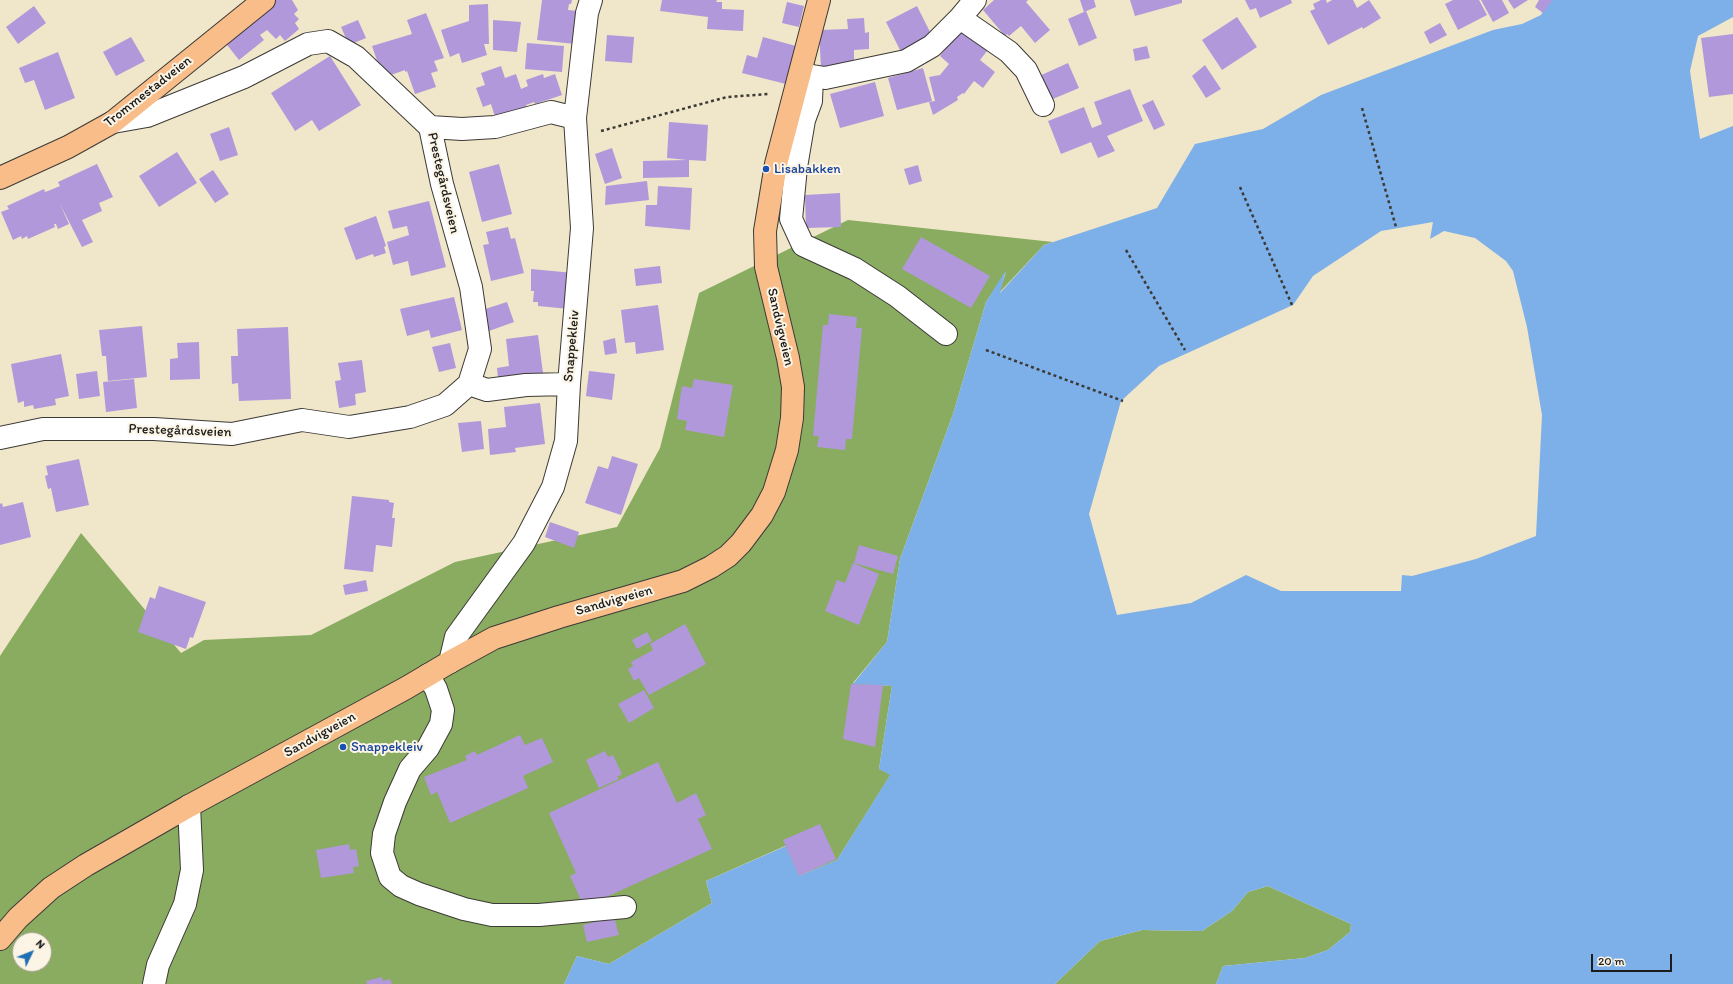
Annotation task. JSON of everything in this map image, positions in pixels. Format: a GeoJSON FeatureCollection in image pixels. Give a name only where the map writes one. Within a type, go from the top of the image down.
{"type":"FeatureCollection","features":[{"type":"Feature","properties":{"kind":"main road","name":"Trommestadveien"},"geometry":{"type":"LineString","coordinates":[[0,178],[68,147],[113,122],[264,0]]}},
{"type":"Feature","properties":{"kind":"main road","name":"Sandvigveien"},"geometry":{"type":"LineString","coordinates":[[0,939],[18,918],[51,888],[86,865],[189,806],[494,638],[559,617],[683,581],[711,567],[728,556],[741,543],[762,515],[774,492],[787,450],[792,418],[792,387],[788,358],[766,267],[765,231],[776,164],[803,80],[819,0]]}},
{"type":"Feature","properties":{"kind":"street","name":"Snappekleiv"},"geometry":{"type":"LineString","coordinates":[[450,662],[456,637],[524,543],[553,487],[566,441],[569,384],[582,228],[576,126],[587,13],[591,0]]}},
{"type":"Feature","properties":{"kind":"street"},"geometry":{"type":"LineString","coordinates":[[946,334],[897,296],[855,269],[803,245],[791,219],[796,167],[804,120],[811,101],[803,80],[825,78],[906,61],[932,46],[960,18],[975,0]]}},
{"type":"Feature","properties":{"kind":"street"},"geometry":{"type":"LineString","coordinates":[[960,18],[1009,52],[1026,70],[1043,105]]}},
{"type":"Feature","properties":{"kind":"street","name":"Prestegårdsveien"},"geometry":{"type":"LineString","coordinates":[[0,438],[43,429],[154,429],[232,434],[302,420],[349,426],[410,417],[445,405],[469,384],[480,349],[471,287],[442,184],[430,127],[356,57],[328,41],[308,44],[244,77],[147,116],[113,122]]}},
{"type":"Feature","properties":{"kind":"street"},"geometry":{"type":"LineString","coordinates":[[430,127],[462,129],[495,127],[552,112],[576,126]]}},
{"type":"Feature","properties":{"kind":"street"},"geometry":{"type":"LineString","coordinates":[[469,384],[486,390],[526,385],[569,384]]}},
{"type":"Feature","properties":{"kind":"street"},"geometry":{"type":"LineString","coordinates":[[428,675],[436,689],[443,710],[441,724],[428,748],[410,769],[395,802],[384,834],[382,853],[390,877],[401,886],[418,894],[464,909],[492,915],[539,915],[625,907]]}},
{"type":"Feature","properties":{"kind":"street"},"geometry":{"type":"LineString","coordinates":[[154,984],[158,965],[185,904],[192,870],[189,806]]}},
{"type":"Feature","properties":{"kind":"path"},"geometry":{"type":"LineString","coordinates":[[576,126],[602,130],[727,97],[750,96],[803,80]]}},
{"type":"Feature","properties":{"kind":"path"},"geometry":{"type":"LineString","coordinates":[[1362,108],[1396,227]]}},
{"type":"Feature","properties":{"kind":"path"},"geometry":{"type":"LineString","coordinates":[[1240,187],[1292,305]]}},
{"type":"Feature","properties":{"kind":"path"},"geometry":{"type":"LineString","coordinates":[[1126,250],[1185,350]]}},
{"type":"Feature","properties":{"kind":"path"},"geometry":{"type":"LineString","coordinates":[[986,350],[1123,401]]}},
{"type":"Feature","properties":{"kind":"green space"},"geometry":{"type":"Polygon","coordinates":[[[848,220],[1053,242],[1044,245],[999,293],[1006,272],[986,302],[953,414],[900,559],[887,642],[853,683],[892,686],[879,769],[891,774],[837,860],[799,876],[785,846],[706,881],[712,903],[609,964],[577,956],[564,984],[0,984],[0,656],[81,533],[181,653],[204,640],[311,635],[455,562],[617,527],[660,448],[699,293],[848,220]]]}},
{"type":"Feature","properties":{"kind":"green space"},"geometry":{"type":"Polygon","coordinates":[[[1268,886],[1351,924],[1350,932],[1328,950],[1305,958],[1223,966],[1216,984],[1055,984],[1100,941],[1142,930],[1202,931],[1232,911],[1248,892],[1268,886]]]}},
{"type":"Feature","properties":{"kind":"water"},"geometry":{"type":"Polygon","coordinates":[[[1549,0],[1733,0],[1733,17],[1698,36],[1690,71],[1700,139],[1733,126],[1733,984],[1216,984],[1223,966],[1305,958],[1328,950],[1350,932],[1351,924],[1268,886],[1248,892],[1232,911],[1202,931],[1142,930],[1100,941],[1055,984],[564,984],[577,956],[609,964],[712,903],[706,881],[786,846],[799,876],[837,860],[890,775],[879,769],[892,686],[853,684],[887,642],[900,559],[953,414],[986,302],[1006,270],[1000,293],[1044,245],[1157,208],[1195,144],[1263,129],[1321,95],[1493,30],[1522,24],[1541,15],[1549,0]],[[1433,222],[1381,231],[1313,276],[1293,305],[1159,366],[1121,401],[1089,514],[1117,615],[1191,603],[1246,575],[1281,591],[1401,591],[1402,575],[1412,576],[1476,559],[1536,536],[1542,415],[1527,327],[1513,271],[1506,261],[1475,238],[1444,231],[1430,239],[1433,222]]]}},
{"type":"Feature","properties":{"kind":"building"},"geometry":{"type":"Polygon","coordinates":[[[276,0],[292,0],[298,10],[294,14],[299,19],[295,23],[299,29],[285,41],[280,35],[276,39],[267,30],[260,35],[264,40],[239,60],[224,41],[276,0]]]}},
{"type":"Feature","properties":{"kind":"building"},"geometry":{"type":"Polygon","coordinates":[[[542,0],[572,0],[571,4],[569,4],[568,10],[578,11],[575,44],[537,40],[542,0]]]}},
{"type":"Feature","properties":{"kind":"building"},"geometry":{"type":"Polygon","coordinates":[[[662,0],[717,0],[716,2],[722,2],[722,9],[744,10],[743,31],[707,29],[708,17],[660,11],[662,0]]]}},
{"type":"Feature","properties":{"kind":"building"},"geometry":{"type":"Polygon","coordinates":[[[994,0],[1028,0],[1026,2],[1050,30],[1035,43],[1021,26],[1009,36],[1007,34],[1005,36],[983,10],[994,0]]]}},
{"type":"Feature","properties":{"kind":"building"},"geometry":{"type":"Polygon","coordinates":[[[1080,0],[1094,0],[1096,7],[1084,12],[1080,0]]]}},
{"type":"Feature","properties":{"kind":"building"},"geometry":{"type":"Polygon","coordinates":[[[1130,0],[1182,0],[1182,3],[1135,16],[1130,0]]]}},
{"type":"Feature","properties":{"kind":"building"},"geometry":{"type":"Polygon","coordinates":[[[1245,0],[1291,0],[1292,3],[1260,18],[1256,8],[1250,10],[1245,0]]]}},
{"type":"Feature","properties":{"kind":"building"},"geometry":{"type":"Polygon","coordinates":[[[1321,0],[1326,0],[1327,3],[1332,0],[1353,0],[1357,8],[1369,0],[1381,18],[1363,29],[1362,27],[1328,45],[1310,11],[1315,9],[1313,4],[1321,0]]]}},
{"type":"Feature","properties":{"kind":"building"},"geometry":{"type":"Polygon","coordinates":[[[1453,0],[1479,0],[1487,15],[1458,30],[1445,4],[1453,0]]]}},
{"type":"Feature","properties":{"kind":"building"},"geometry":{"type":"Polygon","coordinates":[[[1481,0],[1502,0],[1509,13],[1493,22],[1481,0]]]}},
{"type":"Feature","properties":{"kind":"building"},"geometry":{"type":"Polygon","coordinates":[[[1508,0],[1528,0],[1514,9],[1508,0]]]}},
{"type":"Feature","properties":{"kind":"building"},"geometry":{"type":"Polygon","coordinates":[[[1539,0],[1552,0],[1543,13],[1535,7],[1539,0]]]}},
{"type":"Feature","properties":{"kind":"building"},"geometry":{"type":"Polygon","coordinates":[[[787,2],[804,6],[799,27],[782,23],[787,2]]]}},
{"type":"Feature","properties":{"kind":"building"},"geometry":{"type":"Polygon","coordinates":[[[488,4],[489,44],[484,44],[487,55],[462,63],[459,53],[450,57],[441,30],[469,21],[469,5],[488,4]]]}},
{"type":"Feature","properties":{"kind":"building"},"geometry":{"type":"Polygon","coordinates":[[[34,6],[46,23],[18,44],[6,27],[34,6]]]}},
{"type":"Feature","properties":{"kind":"building"},"geometry":{"type":"Polygon","coordinates":[[[917,6],[932,36],[901,52],[886,22],[917,6]]]}},
{"type":"Feature","properties":{"kind":"building"},"geometry":{"type":"Polygon","coordinates":[[[1086,11],[1097,38],[1079,46],[1068,19],[1086,11]]]}},
{"type":"Feature","properties":{"kind":"building"},"geometry":{"type":"Polygon","coordinates":[[[426,13],[444,58],[434,61],[438,71],[431,73],[436,87],[415,94],[407,71],[405,72],[405,70],[388,76],[380,69],[372,46],[412,34],[407,20],[426,13]]]}},
{"type":"Feature","properties":{"kind":"building"},"geometry":{"type":"Polygon","coordinates":[[[1237,17],[1257,47],[1222,70],[1202,40],[1237,17]]]}},
{"type":"Feature","properties":{"kind":"building"},"geometry":{"type":"Polygon","coordinates":[[[864,18],[865,33],[869,32],[869,49],[854,50],[854,66],[821,68],[819,30],[848,29],[847,19],[864,18]]]}},
{"type":"Feature","properties":{"kind":"building"},"geometry":{"type":"Polygon","coordinates":[[[358,20],[366,38],[349,45],[341,27],[358,20]]]}},
{"type":"Feature","properties":{"kind":"building"},"geometry":{"type":"Polygon","coordinates":[[[493,20],[521,22],[517,52],[493,50],[493,20]]]}},
{"type":"Feature","properties":{"kind":"building"},"geometry":{"type":"Polygon","coordinates":[[[1440,23],[1447,35],[1430,44],[1424,32],[1440,23]]]}},
{"type":"Feature","properties":{"kind":"building"},"geometry":{"type":"Polygon","coordinates":[[[964,25],[991,46],[980,60],[995,72],[983,88],[974,81],[964,94],[963,93],[957,97],[958,100],[933,115],[929,102],[935,101],[929,77],[940,75],[949,64],[940,56],[964,25]]]}},
{"type":"Feature","properties":{"kind":"building"},"geometry":{"type":"Polygon","coordinates":[[[1733,34],[1733,94],[1709,97],[1701,38],[1733,34]]]}},
{"type":"Feature","properties":{"kind":"building"},"geometry":{"type":"Polygon","coordinates":[[[607,35],[634,37],[632,63],[605,61],[607,35]]]}},
{"type":"Feature","properties":{"kind":"building"},"geometry":{"type":"Polygon","coordinates":[[[131,37],[145,61],[116,76],[103,52],[131,37]]]}},
{"type":"Feature","properties":{"kind":"building"},"geometry":{"type":"Polygon","coordinates":[[[763,37],[796,46],[786,84],[742,73],[747,55],[757,58],[763,37]]]}},
{"type":"Feature","properties":{"kind":"building"},"geometry":{"type":"Polygon","coordinates":[[[527,43],[564,46],[562,72],[525,69],[527,43]]]}},
{"type":"Feature","properties":{"kind":"building"},"geometry":{"type":"Polygon","coordinates":[[[1147,46],[1150,58],[1135,61],[1133,49],[1147,46]]]}},
{"type":"Feature","properties":{"kind":"building"},"geometry":{"type":"Polygon","coordinates":[[[58,52],[75,98],[45,110],[34,80],[25,83],[19,68],[58,52]]]}},
{"type":"Feature","properties":{"kind":"building"},"geometry":{"type":"Polygon","coordinates":[[[330,56],[361,105],[319,131],[312,120],[295,131],[271,93],[330,56]]]}},
{"type":"Feature","properties":{"kind":"building"},"geometry":{"type":"Polygon","coordinates":[[[1068,63],[1079,88],[1048,101],[1037,77],[1068,63]]]}},
{"type":"Feature","properties":{"kind":"building"},"geometry":{"type":"Polygon","coordinates":[[[1205,65],[1221,89],[1206,98],[1192,76],[1205,65]]]}},
{"type":"Feature","properties":{"kind":"building"},"geometry":{"type":"Polygon","coordinates":[[[501,66],[505,78],[516,74],[521,89],[528,86],[526,80],[543,74],[544,78],[555,74],[562,95],[535,104],[534,102],[526,105],[528,109],[496,120],[491,104],[483,107],[476,88],[485,85],[481,73],[501,66]]]}},
{"type":"Feature","properties":{"kind":"building"},"geometry":{"type":"Polygon","coordinates":[[[923,68],[932,101],[897,110],[888,78],[923,68]]]}},
{"type":"Feature","properties":{"kind":"building"},"geometry":{"type":"Polygon","coordinates":[[[875,82],[884,116],[840,128],[830,94],[875,82]]]}},
{"type":"Feature","properties":{"kind":"building"},"geometry":{"type":"Polygon","coordinates":[[[1130,89],[1143,121],[1107,136],[1115,151],[1098,158],[1091,142],[1061,154],[1048,121],[1084,107],[1092,128],[1102,124],[1094,102],[1130,89]]]}},
{"type":"Feature","properties":{"kind":"building"},"geometry":{"type":"Polygon","coordinates":[[[1153,100],[1165,125],[1154,130],[1142,105],[1153,100]]]}},
{"type":"Feature","properties":{"kind":"building"},"geometry":{"type":"Polygon","coordinates":[[[669,122],[708,125],[706,161],[689,160],[689,177],[643,178],[643,161],[687,160],[667,158],[669,122]]]}},
{"type":"Feature","properties":{"kind":"building"},"geometry":{"type":"Polygon","coordinates":[[[229,127],[238,155],[220,161],[210,134],[229,127]]]}},
{"type":"Feature","properties":{"kind":"building"},"geometry":{"type":"Polygon","coordinates":[[[612,148],[622,178],[605,184],[595,154],[612,148]]]}},
{"type":"Feature","properties":{"kind":"building"},"geometry":{"type":"Polygon","coordinates":[[[177,152],[197,183],[159,207],[139,176],[177,152]]]}},
{"type":"Feature","properties":{"kind":"building"},"geometry":{"type":"Polygon","coordinates":[[[97,164],[113,197],[99,203],[102,211],[82,220],[93,242],[82,247],[60,204],[69,224],[58,229],[56,224],[54,224],[55,227],[28,239],[27,236],[22,239],[21,236],[13,240],[1,212],[9,209],[7,206],[44,189],[45,192],[60,186],[58,182],[97,164]]]}},
{"type":"Feature","properties":{"kind":"building"},"geometry":{"type":"Polygon","coordinates":[[[499,164],[512,214],[482,222],[469,172],[499,164]]]}},
{"type":"Feature","properties":{"kind":"building"},"geometry":{"type":"Polygon","coordinates":[[[918,165],[922,181],[909,185],[904,169],[918,165]]]}},
{"type":"Feature","properties":{"kind":"building"},"geometry":{"type":"Polygon","coordinates":[[[213,170],[229,194],[215,203],[199,179],[213,170]]]}},
{"type":"Feature","properties":{"kind":"building"},"geometry":{"type":"Polygon","coordinates":[[[647,181],[649,200],[605,205],[606,186],[647,181]]]}},
{"type":"Feature","properties":{"kind":"building"},"geometry":{"type":"Polygon","coordinates":[[[658,186],[692,188],[690,230],[645,226],[646,205],[657,205],[658,186]]]}},
{"type":"Feature","properties":{"kind":"building"},"geometry":{"type":"Polygon","coordinates":[[[840,193],[841,227],[806,228],[805,195],[840,193]]]}},
{"type":"Feature","properties":{"kind":"building"},"geometry":{"type":"Polygon","coordinates":[[[429,201],[446,267],[411,276],[408,261],[393,265],[387,242],[409,235],[407,226],[393,229],[388,211],[429,201]]]}},
{"type":"Feature","properties":{"kind":"building"},"geometry":{"type":"Polygon","coordinates":[[[376,216],[386,246],[384,247],[386,253],[374,257],[373,254],[356,260],[344,228],[376,216]]]}},
{"type":"Feature","properties":{"kind":"building"},"geometry":{"type":"Polygon","coordinates":[[[508,227],[511,239],[515,238],[524,273],[491,281],[483,245],[489,244],[486,232],[508,227]]]}},
{"type":"Feature","properties":{"kind":"building"},"geometry":{"type":"Polygon","coordinates":[[[921,237],[990,276],[971,308],[902,269],[921,237]]]}},
{"type":"Feature","properties":{"kind":"building"},"geometry":{"type":"Polygon","coordinates":[[[660,266],[662,283],[636,286],[634,269],[660,266]]]}},
{"type":"Feature","properties":{"kind":"building"},"geometry":{"type":"Polygon","coordinates":[[[531,269],[574,273],[570,309],[538,306],[538,302],[533,302],[534,291],[531,291],[531,269]]]}},
{"type":"Feature","properties":{"kind":"building"},"geometry":{"type":"Polygon","coordinates":[[[454,297],[462,330],[431,338],[429,330],[407,336],[400,309],[454,297]]]}},
{"type":"Feature","properties":{"kind":"building"},"geometry":{"type":"Polygon","coordinates":[[[507,302],[514,322],[489,331],[482,310],[507,302]]]}},
{"type":"Feature","properties":{"kind":"building"},"geometry":{"type":"Polygon","coordinates":[[[658,305],[664,350],[636,354],[635,342],[625,343],[621,310],[658,305]]]}},
{"type":"Feature","properties":{"kind":"building"},"geometry":{"type":"Polygon","coordinates":[[[829,314],[857,317],[856,328],[862,328],[852,439],[846,439],[845,450],[817,447],[819,436],[813,436],[823,325],[828,325],[829,314]]]}},
{"type":"Feature","properties":{"kind":"building"},"geometry":{"type":"Polygon","coordinates":[[[142,326],[147,377],[108,381],[106,356],[102,356],[99,330],[142,326]]]}},
{"type":"Feature","properties":{"kind":"building"},"geometry":{"type":"Polygon","coordinates":[[[288,327],[291,399],[239,401],[238,383],[232,384],[231,356],[238,356],[237,329],[288,327]]]}},
{"type":"Feature","properties":{"kind":"building"},"geometry":{"type":"Polygon","coordinates":[[[538,335],[543,373],[498,378],[497,368],[509,366],[506,339],[538,335]]]}},
{"type":"Feature","properties":{"kind":"building"},"geometry":{"type":"Polygon","coordinates":[[[615,338],[617,353],[605,355],[603,341],[615,338]]]}},
{"type":"Feature","properties":{"kind":"building"},"geometry":{"type":"Polygon","coordinates":[[[199,342],[200,379],[170,380],[170,359],[178,358],[177,343],[199,342]]]}},
{"type":"Feature","properties":{"kind":"building"},"geometry":{"type":"Polygon","coordinates":[[[450,343],[456,368],[439,372],[432,347],[450,343]]]}},
{"type":"Feature","properties":{"kind":"building"},"geometry":{"type":"Polygon","coordinates":[[[61,354],[69,396],[55,399],[56,405],[34,409],[33,405],[24,407],[24,401],[18,403],[11,364],[61,354]]]}},
{"type":"Feature","properties":{"kind":"building"},"geometry":{"type":"Polygon","coordinates":[[[362,360],[366,392],[355,394],[356,405],[339,408],[335,381],[341,380],[338,363],[362,360]]]}},
{"type":"Feature","properties":{"kind":"building"},"geometry":{"type":"Polygon","coordinates":[[[97,371],[100,396],[79,399],[76,374],[97,371]]]}},
{"type":"Feature","properties":{"kind":"building"},"geometry":{"type":"Polygon","coordinates":[[[589,371],[615,374],[612,400],[586,396],[589,371]]]}},
{"type":"Feature","properties":{"kind":"building"},"geometry":{"type":"Polygon","coordinates":[[[134,379],[137,408],[106,412],[103,382],[134,379]]]}},
{"type":"Feature","properties":{"kind":"building"},"geometry":{"type":"Polygon","coordinates":[[[694,379],[733,385],[724,437],[685,430],[687,421],[677,419],[682,386],[692,388],[694,379]]]}},
{"type":"Feature","properties":{"kind":"building"},"geometry":{"type":"Polygon","coordinates":[[[540,403],[545,444],[515,448],[516,452],[490,455],[488,429],[506,427],[504,407],[540,403]]]}},
{"type":"Feature","properties":{"kind":"building"},"geometry":{"type":"Polygon","coordinates":[[[481,421],[484,449],[462,452],[458,423],[481,421]]]}},
{"type":"Feature","properties":{"kind":"building"},"geometry":{"type":"Polygon","coordinates":[[[612,456],[638,464],[621,515],[585,503],[598,466],[608,469],[612,456]]]}},
{"type":"Feature","properties":{"kind":"building"},"geometry":{"type":"Polygon","coordinates":[[[79,459],[89,505],[56,512],[51,488],[48,489],[45,476],[48,475],[46,466],[79,459]]]}},
{"type":"Feature","properties":{"kind":"building"},"geometry":{"type":"Polygon","coordinates":[[[352,496],[389,500],[389,502],[394,503],[392,518],[395,518],[392,547],[376,545],[373,572],[344,569],[352,496]]]}},
{"type":"Feature","properties":{"kind":"building"},"geometry":{"type":"Polygon","coordinates":[[[23,502],[31,537],[0,545],[0,504],[2,503],[3,507],[23,502]]]}},
{"type":"Feature","properties":{"kind":"building"},"geometry":{"type":"Polygon","coordinates":[[[550,522],[579,532],[574,548],[545,537],[550,522]]]}},
{"type":"Feature","properties":{"kind":"building"},"geometry":{"type":"Polygon","coordinates":[[[859,545],[898,556],[893,574],[854,563],[859,545]]]}},
{"type":"Feature","properties":{"kind":"building"},"geometry":{"type":"Polygon","coordinates":[[[853,563],[879,574],[859,625],[825,611],[837,580],[845,583],[853,563]]]}},
{"type":"Feature","properties":{"kind":"building"},"geometry":{"type":"Polygon","coordinates":[[[366,580],[368,591],[345,595],[343,585],[366,580]]]}},
{"type":"Feature","properties":{"kind":"building"},"geometry":{"type":"Polygon","coordinates":[[[159,586],[206,602],[193,638],[190,637],[186,649],[138,632],[150,597],[155,599],[159,586]]]}},
{"type":"Feature","properties":{"kind":"building"},"geometry":{"type":"Polygon","coordinates":[[[685,624],[706,664],[649,695],[639,678],[634,681],[628,669],[633,666],[631,662],[653,650],[650,644],[685,624]]]}},
{"type":"Feature","properties":{"kind":"building"},"geometry":{"type":"Polygon","coordinates":[[[647,632],[652,641],[637,649],[632,640],[647,632]]]}},
{"type":"Feature","properties":{"kind":"building"},"geometry":{"type":"Polygon","coordinates":[[[851,684],[883,685],[875,747],[843,739],[851,684]]]}},
{"type":"Feature","properties":{"kind":"building"},"geometry":{"type":"Polygon","coordinates":[[[644,690],[654,708],[629,723],[618,704],[644,690]]]}},
{"type":"Feature","properties":{"kind":"building"},"geometry":{"type":"Polygon","coordinates":[[[520,735],[525,745],[542,738],[553,762],[523,776],[528,788],[450,823],[437,792],[431,795],[424,777],[467,760],[465,756],[475,751],[477,755],[520,735]]]}},
{"type":"Feature","properties":{"kind":"building"},"geometry":{"type":"Polygon","coordinates":[[[605,751],[608,757],[613,755],[622,774],[617,777],[619,779],[599,788],[586,760],[605,751]]]}},
{"type":"Feature","properties":{"kind":"building"},"geometry":{"type":"Polygon","coordinates":[[[658,762],[677,803],[696,793],[706,815],[698,819],[712,849],[584,907],[570,876],[576,873],[549,813],[658,762]]]}},
{"type":"Feature","properties":{"kind":"building"},"geometry":{"type":"Polygon","coordinates":[[[820,824],[836,859],[799,876],[783,840],[820,824]]]}},
{"type":"Feature","properties":{"kind":"building"},"geometry":{"type":"Polygon","coordinates":[[[349,844],[350,850],[356,849],[359,866],[353,867],[354,873],[321,878],[316,850],[349,844]]]}},
{"type":"Feature","properties":{"kind":"building"},"geometry":{"type":"Polygon","coordinates":[[[614,917],[619,935],[587,942],[583,925],[614,917]]]}},
{"type":"Feature","properties":{"kind":"building"},"geometry":{"type":"Polygon","coordinates":[[[382,977],[383,981],[390,979],[392,984],[367,984],[366,981],[382,977]]]}},
{"type":"Feature","properties":{"kind":"place","name":"Lisabakken"},"geometry":{"type":"Point","coordinates":[766,169]}},
{"type":"Feature","properties":{"kind":"place","name":"Snappekleiv"},"geometry":{"type":"Point","coordinates":[343,747]}}]}
